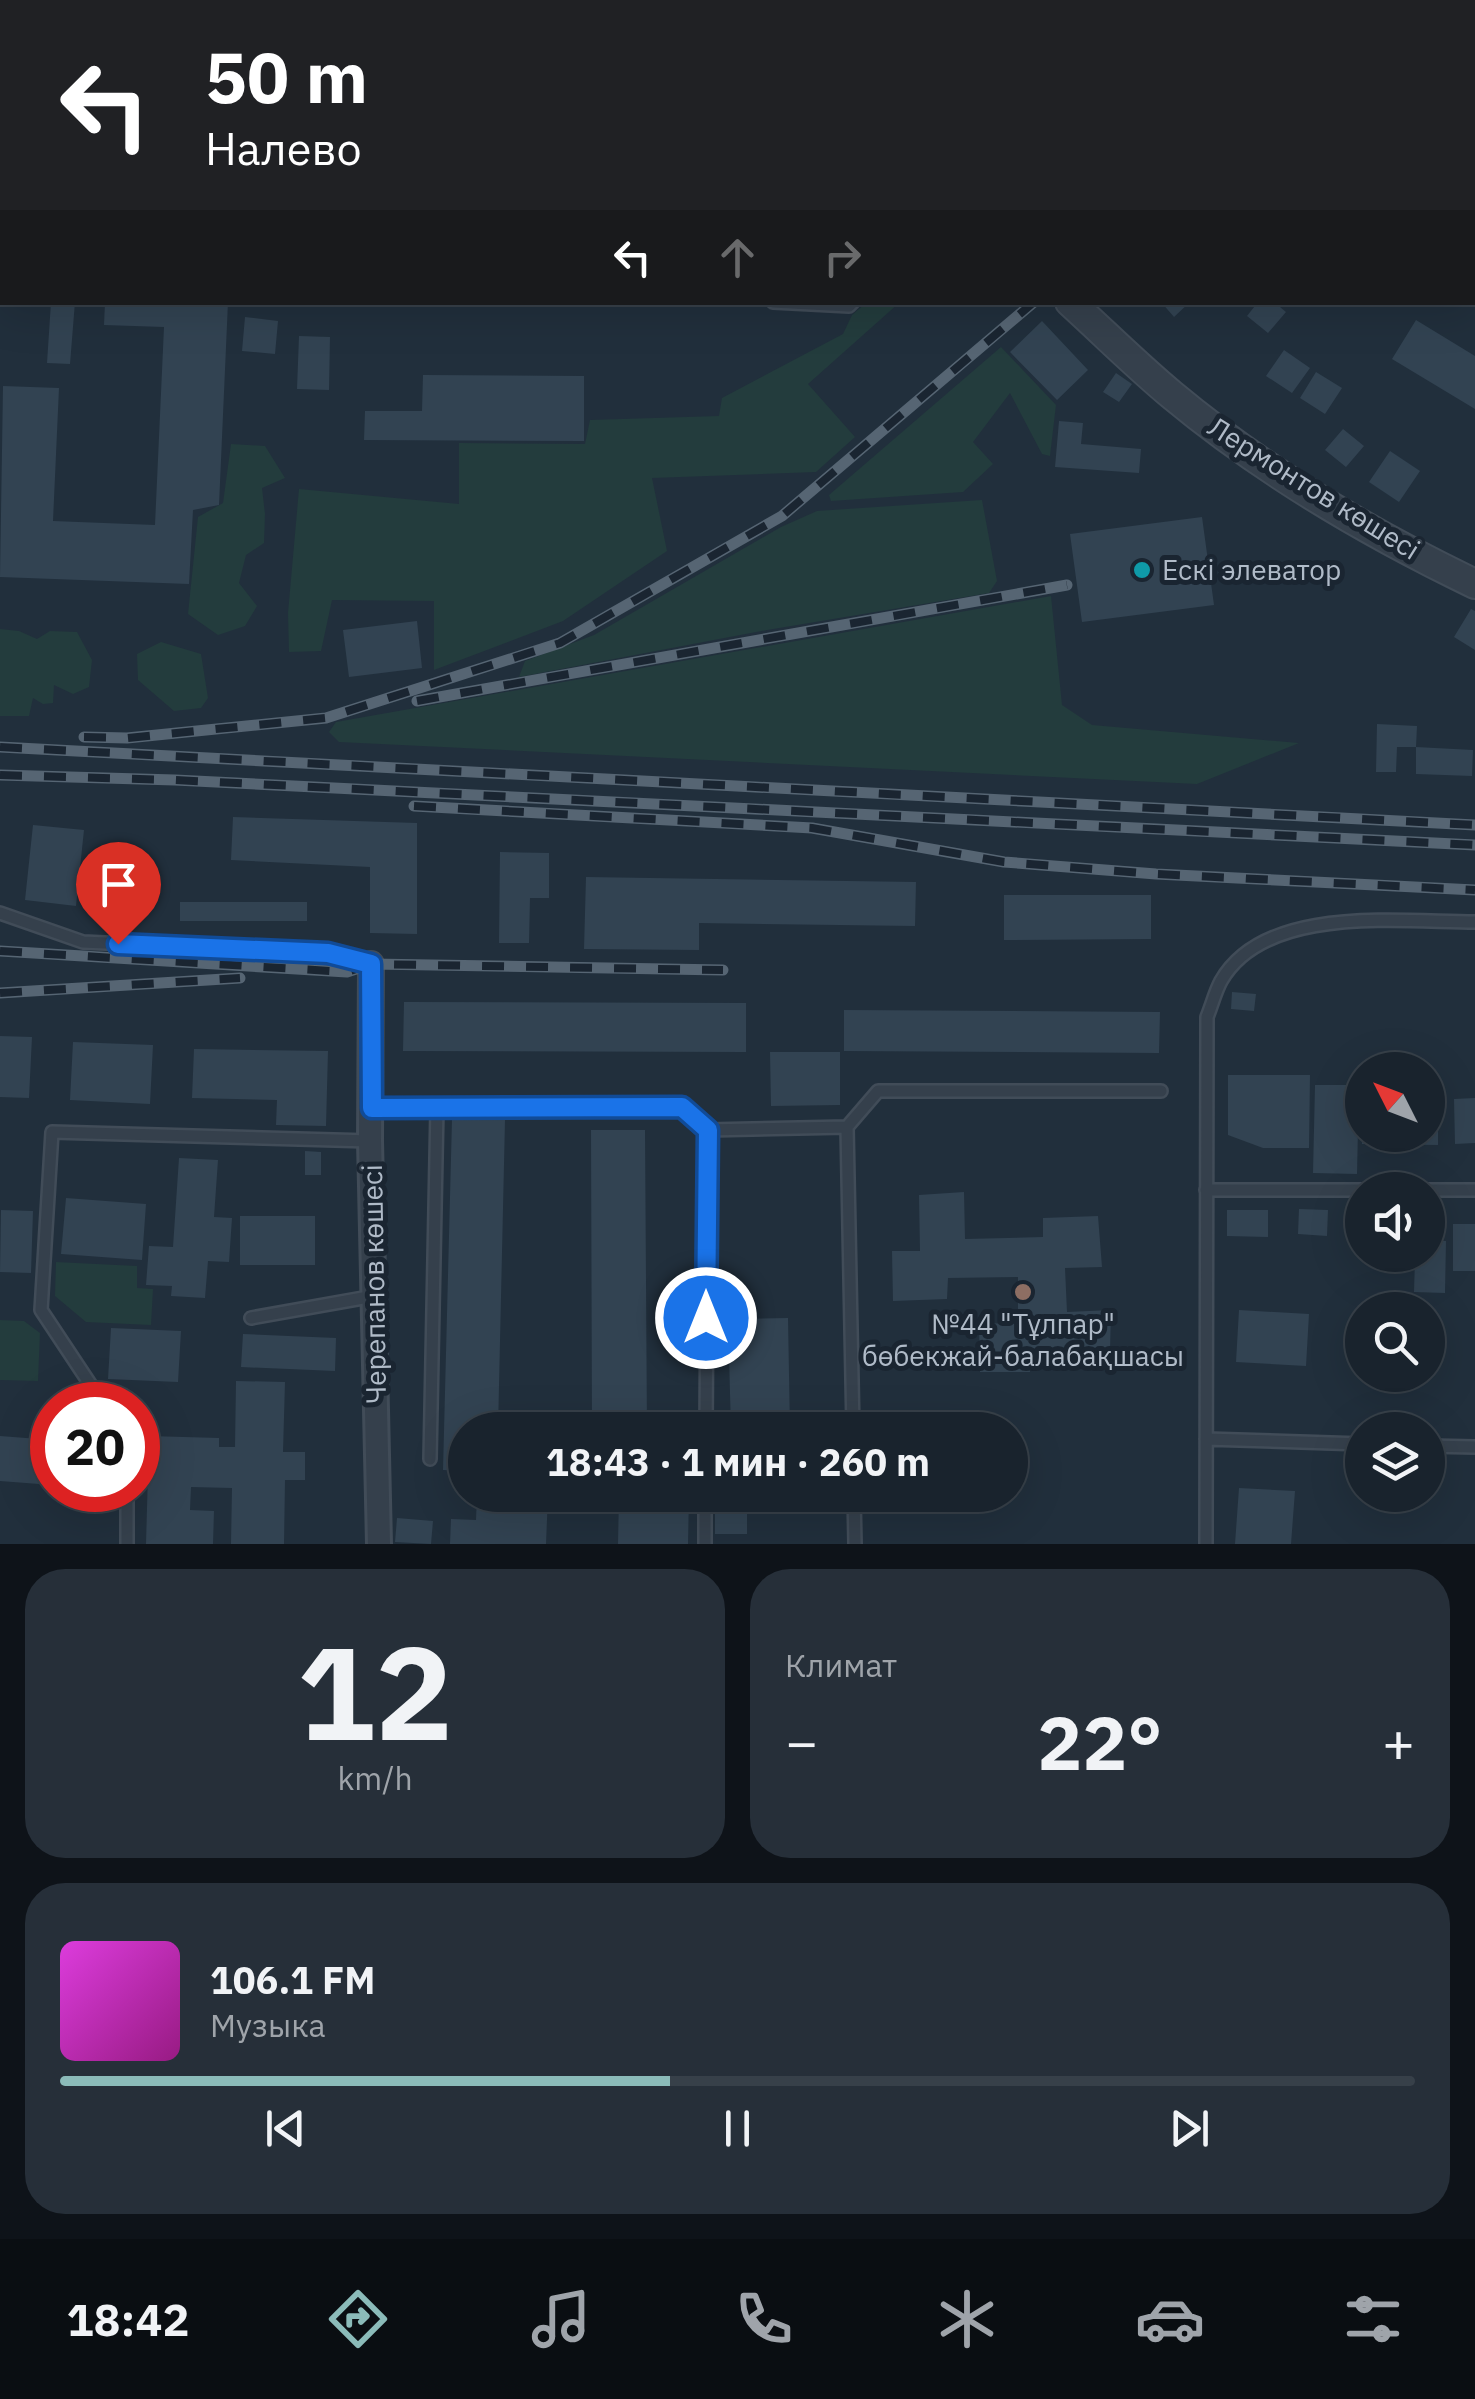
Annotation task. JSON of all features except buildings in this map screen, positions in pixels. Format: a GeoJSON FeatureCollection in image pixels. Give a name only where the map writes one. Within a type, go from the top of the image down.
{"type":"FeatureCollection","features":[{"type":"Feature","properties":{"kind":"street","name":"Лермонтов көшесі"},"geometry":{"type":"LineString","coordinates":[[1073,305],[1172,395],[1262,462],[1360,522],[1475,584]]}},
{"type":"Feature","properties":{"kind":"street","name":"Черепанов көшесі"},"geometry":{"type":"LineString","coordinates":[[371,964],[370,1141],[379,1544]]}},
{"type":"Feature","properties":{"kind":"lane"},"geometry":{"type":"LineString","coordinates":[[0,914],[83,942],[328,953],[371,964]]}},
{"type":"Feature","properties":{"kind":"lane"},"geometry":{"type":"LineString","coordinates":[[1206,1544],[1207,1017],[1222,979],[1251,950],[1328,921],[1475,922]]}},
{"type":"Feature","properties":{"kind":"lane"},"geometry":{"type":"LineString","coordinates":[[853,1412],[847,1127],[878,1090],[1161,1092]]}},
{"type":"Feature","properties":{"kind":"lane"},"geometry":{"type":"LineString","coordinates":[[372,1108],[682,1107],[708,1130],[847,1127]]}},
{"type":"Feature","properties":{"kind":"lane"},"geometry":{"type":"LineString","coordinates":[[430,1459],[438,1108]]}},
{"type":"Feature","properties":{"kind":"lane"},"geometry":{"type":"LineString","coordinates":[[706,1412],[708,1130]]}},
{"type":"Feature","properties":{"kind":"lane"},"geometry":{"type":"LineString","coordinates":[[89,1382],[41,1310],[52,1132],[370,1141]]}},
{"type":"Feature","properties":{"kind":"lane"},"geometry":{"type":"LineString","coordinates":[[1206,1190],[1475,1190]]}},
{"type":"Feature","properties":{"kind":"lane"},"geometry":{"type":"LineString","coordinates":[[251,1318],[374,1296]]}},
{"type":"Feature","properties":{"kind":"lane"},"geometry":{"type":"LineString","coordinates":[[1206,1439],[1345,1443]]}},
{"type":"Feature","properties":{"kind":"lane"},"geometry":{"type":"LineString","coordinates":[[1445,1446],[1475,1447]]}},
{"type":"Feature","properties":{"kind":"lane"},"geometry":{"type":"LineString","coordinates":[[127,1512],[127,1544]]}},
{"type":"Feature","properties":{"kind":"lane"},"geometry":{"type":"LineString","coordinates":[[705,1512],[705,1544]]}},
{"type":"Feature","properties":{"kind":"lane"},"geometry":{"type":"LineString","coordinates":[[854,1512],[855,1544]]}},
{"type":"Feature","properties":{"kind":"green space"},"geometry":{"type":"Polygon","coordinates":[[[864,305],[897,305],[808,384],[855,437],[816,472],[652,478],[667,551],[563,621],[434,670],[434,601],[332,600],[321,651],[289,652],[288,613],[299,489],[459,504],[459,443],[585,444],[590,420],[719,416],[722,398],[843,334],[852,315],[864,305]]]}},
{"type":"Feature","properties":{"kind":"green space"},"geometry":{"type":"Polygon","coordinates":[[[1001,347],[1056,405],[1050,456],[1042,454],[1010,393],[973,442],[993,464],[963,492],[831,501],[829,495],[1001,347]]]}},
{"type":"Feature","properties":{"kind":"green space"},"geometry":{"type":"Polygon","coordinates":[[[231,444],[265,446],[285,478],[262,488],[264,543],[246,555],[239,583],[257,606],[245,626],[218,635],[188,614],[198,517],[223,503],[231,444]]]}},
{"type":"Feature","properties":{"kind":"green space"},"geometry":{"type":"Polygon","coordinates":[[[982,500],[997,581],[989,593],[519,677],[525,661],[594,635],[781,527],[817,511],[982,500]]]}},
{"type":"Feature","properties":{"kind":"green space"},"geometry":{"type":"Polygon","coordinates":[[[1051,596],[1062,705],[1092,725],[1299,743],[1197,784],[339,742],[329,732],[336,722],[1051,596]]]}},
{"type":"Feature","properties":{"kind":"green space"},"geometry":{"type":"Polygon","coordinates":[[[0,629],[19,631],[37,639],[50,631],[77,632],[92,660],[89,687],[73,694],[54,685],[53,703],[43,704],[33,698],[29,716],[0,716],[0,629]]]}},
{"type":"Feature","properties":{"kind":"green space"},"geometry":{"type":"Polygon","coordinates":[[[161,642],[201,654],[208,698],[201,708],[174,711],[138,680],[137,654],[161,642]]]}},
{"type":"Feature","properties":{"kind":"green space"},"geometry":{"type":"Polygon","coordinates":[[[56,1262],[137,1266],[137,1288],[153,1289],[151,1325],[86,1322],[55,1296],[56,1262]]]}},
{"type":"Feature","properties":{"kind":"green space"},"geometry":{"type":"Polygon","coordinates":[[[0,1320],[24,1321],[40,1333],[38,1381],[0,1380],[0,1320]]]}},
{"type":"Feature","properties":{"kind":"railway"},"geometry":{"type":"LineString","coordinates":[[84,737],[127,738],[326,718],[560,643],[782,516],[1030,305]]}},
{"type":"Feature","properties":{"kind":"railway"},"geometry":{"type":"LineString","coordinates":[[417,701],[1067,585]]}},
{"type":"Feature","properties":{"kind":"railway"},"geometry":{"type":"LineString","coordinates":[[0,747],[1475,825]]}},
{"type":"Feature","properties":{"kind":"railway"},"geometry":{"type":"LineString","coordinates":[[0,775],[175,780],[1475,845]]}},
{"type":"Feature","properties":{"kind":"railway"},"geometry":{"type":"LineString","coordinates":[[414,806],[812,828],[1004,862],[1475,890]]}},
{"type":"Feature","properties":{"kind":"railway"},"geometry":{"type":"LineString","coordinates":[[0,951],[347,972],[371,964],[723,970]]}},
{"type":"Feature","properties":{"kind":"railway"},"geometry":{"type":"LineString","coordinates":[[0,993],[240,978]]}},
{"type":"Feature","properties":{"kind":"place","name":"Ескі элеватор"},"geometry":{"type":"Point","coordinates":[1142,570]}},
{"type":"Feature","properties":{"kind":"place","name":"№44 \"Тұлпар\" бөбекжай-балабақшасы"},"geometry":{"type":"Point","coordinates":[1023,1292]}},
{"type":"Feature","properties":{"kind":"route"},"geometry":{"type":"LineString","coordinates":[[118,944],[328,953],[371,964],[372,1108],[682,1107],[708,1130],[706,1318]]}}]}
